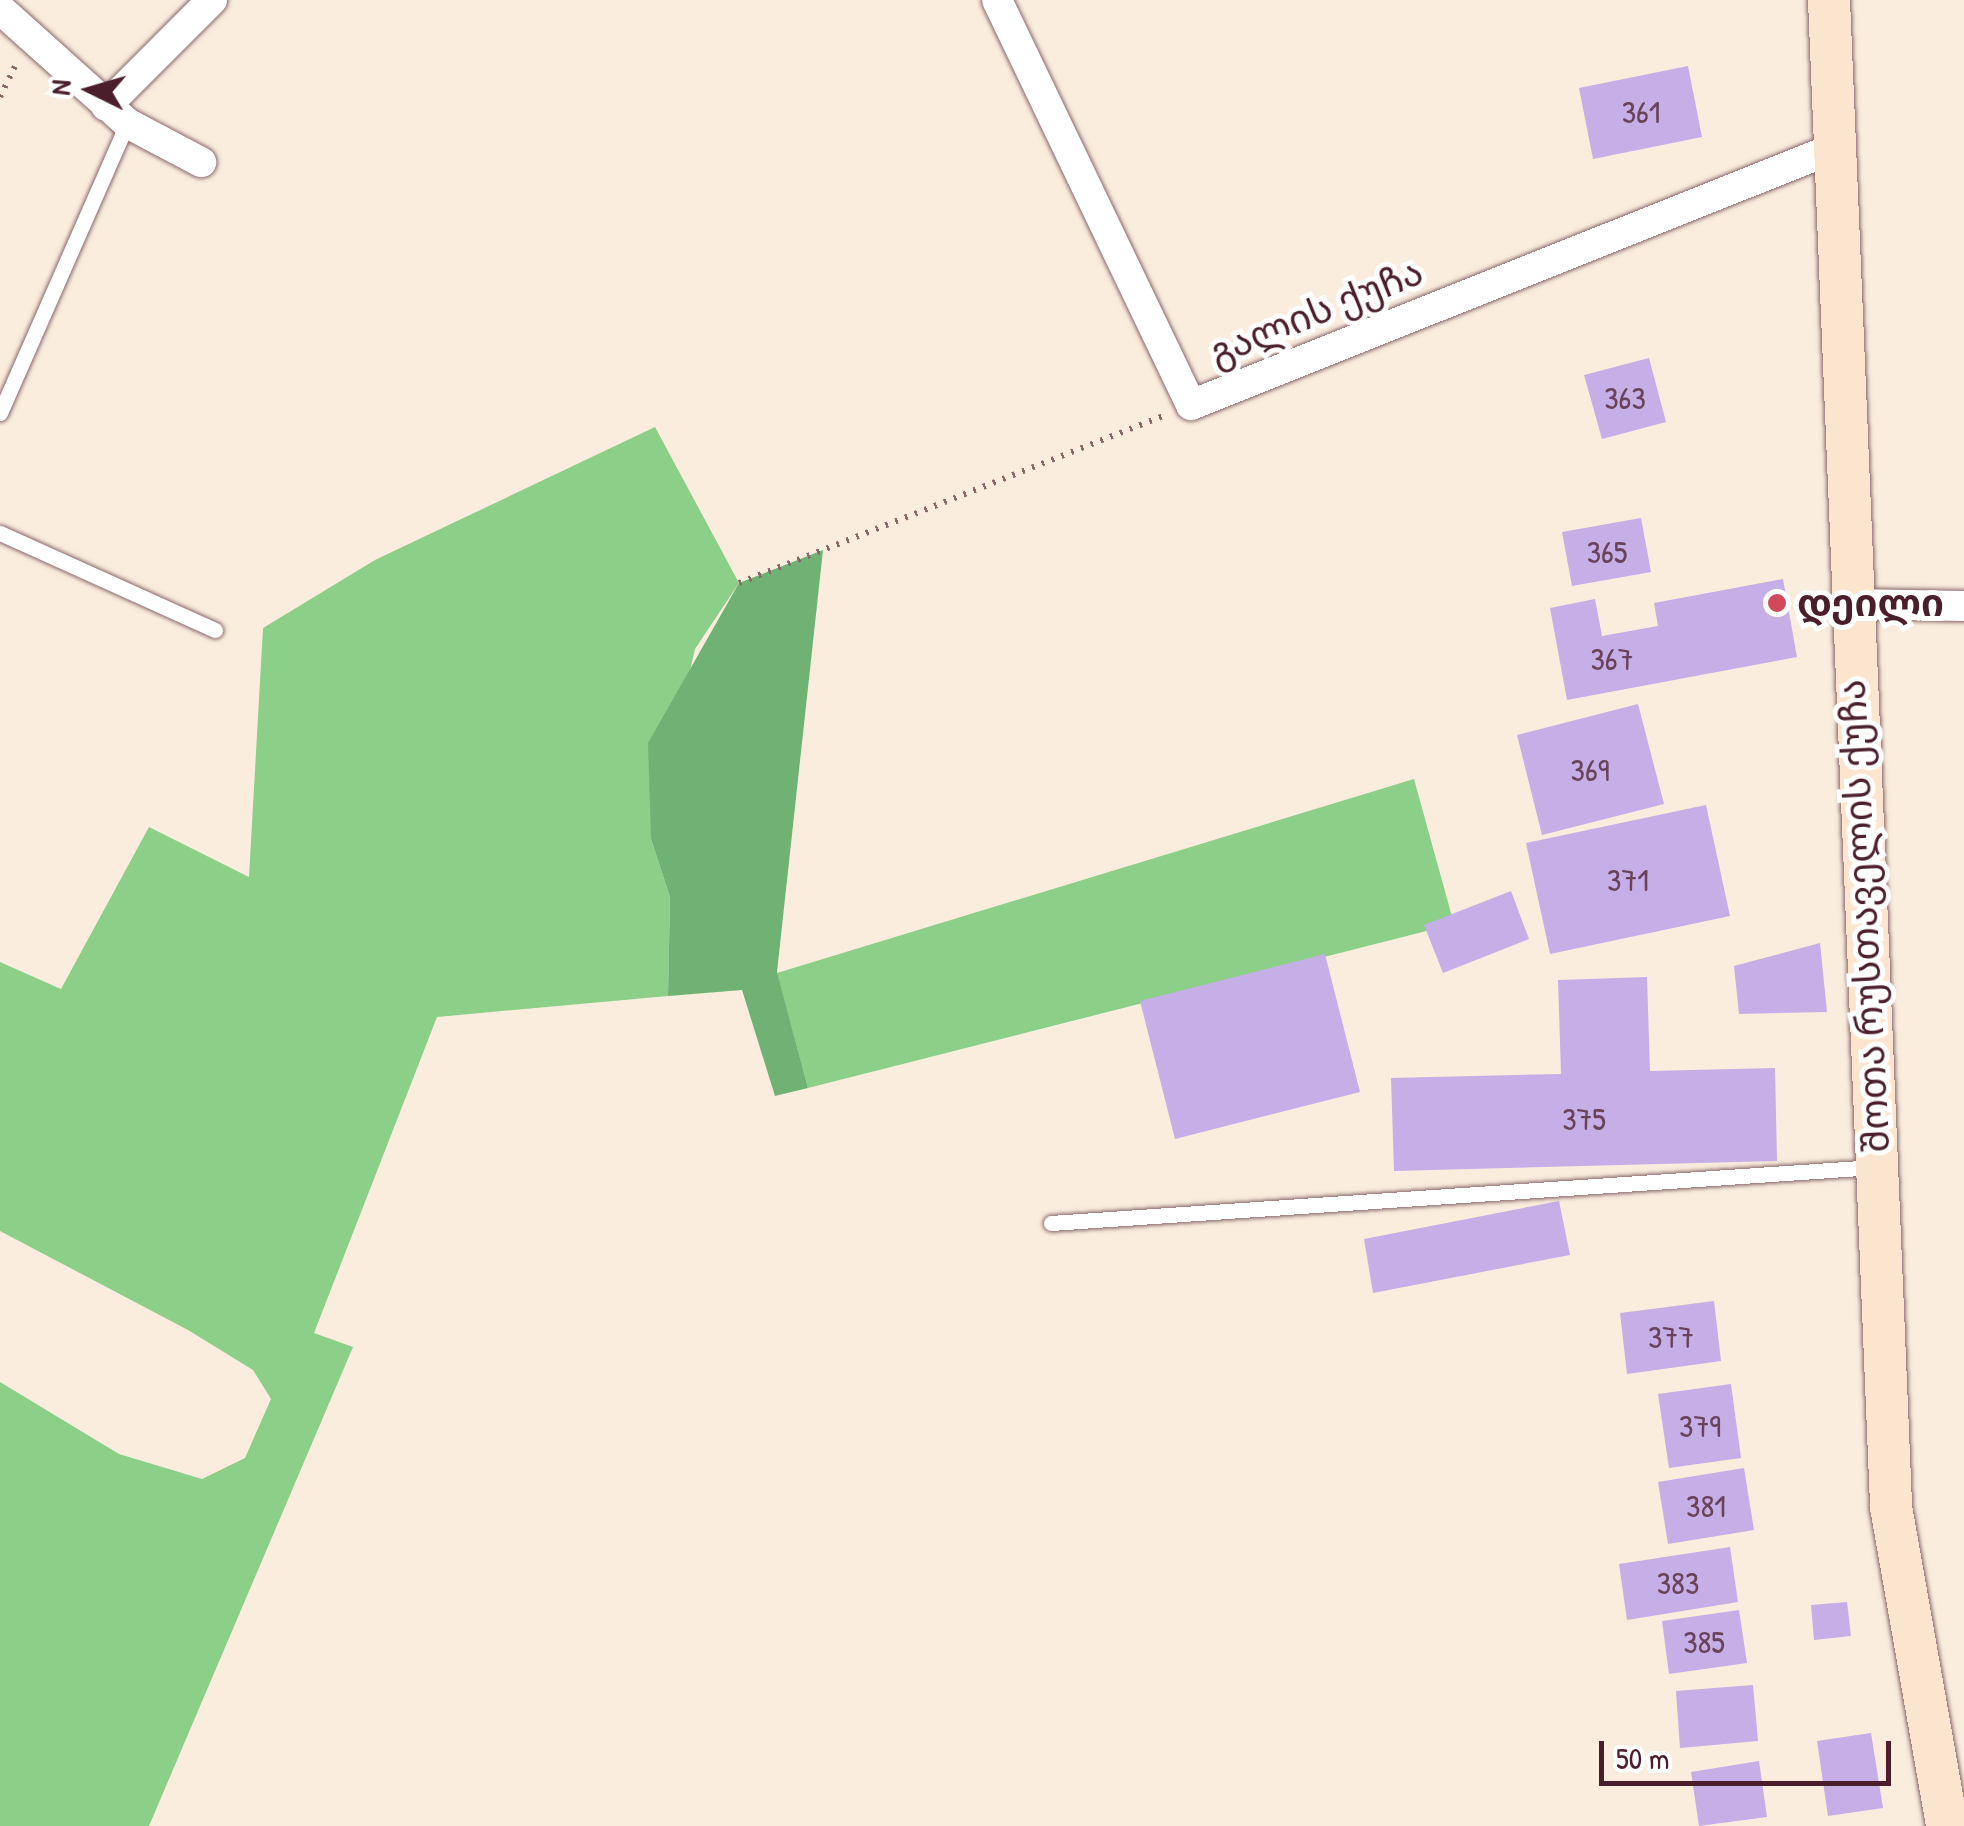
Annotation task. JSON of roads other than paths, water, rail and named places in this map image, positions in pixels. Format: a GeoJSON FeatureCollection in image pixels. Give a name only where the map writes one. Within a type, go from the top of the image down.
{"type":"FeatureCollection","features":[{"type":"Feature","properties":{"kind":"main road","name":"შოთა რუსთაველის ქუჩა"},"geometry":{"type":"LineString","coordinates":[[1829,0],[1850,604],[1892,1507],[1948,1826]]}},
{"type":"Feature","properties":{"kind":"street"},"geometry":{"type":"LineString","coordinates":[[116,114],[212,0]]}},
{"type":"Feature","properties":{"kind":"street","name":"გალის ქუჩა"},"geometry":{"type":"LineString","coordinates":[[997,0],[1191,405],[1832,149]]}},
{"type":"Feature","properties":{"kind":"street"},"geometry":{"type":"LineString","coordinates":[[0,8],[116,114],[201,162]]}},
{"type":"Feature","properties":{"kind":"street"},"geometry":{"type":"LineString","coordinates":[[1850,604],[1964,606]]}},
{"type":"Feature","properties":{"kind":"lane"},"geometry":{"type":"LineString","coordinates":[[0,413],[116,114]]}},
{"type":"Feature","properties":{"kind":"lane"},"geometry":{"type":"LineString","coordinates":[[0,533],[214,630]]}},
{"type":"Feature","properties":{"kind":"lane"},"geometry":{"type":"LineString","coordinates":[[1050,1223],[1876,1166]]}},
{"type":"Feature","properties":{"kind":"place","name":"დეილი"},"geometry":{"type":"Point","coordinates":[1777,603]}}]}
